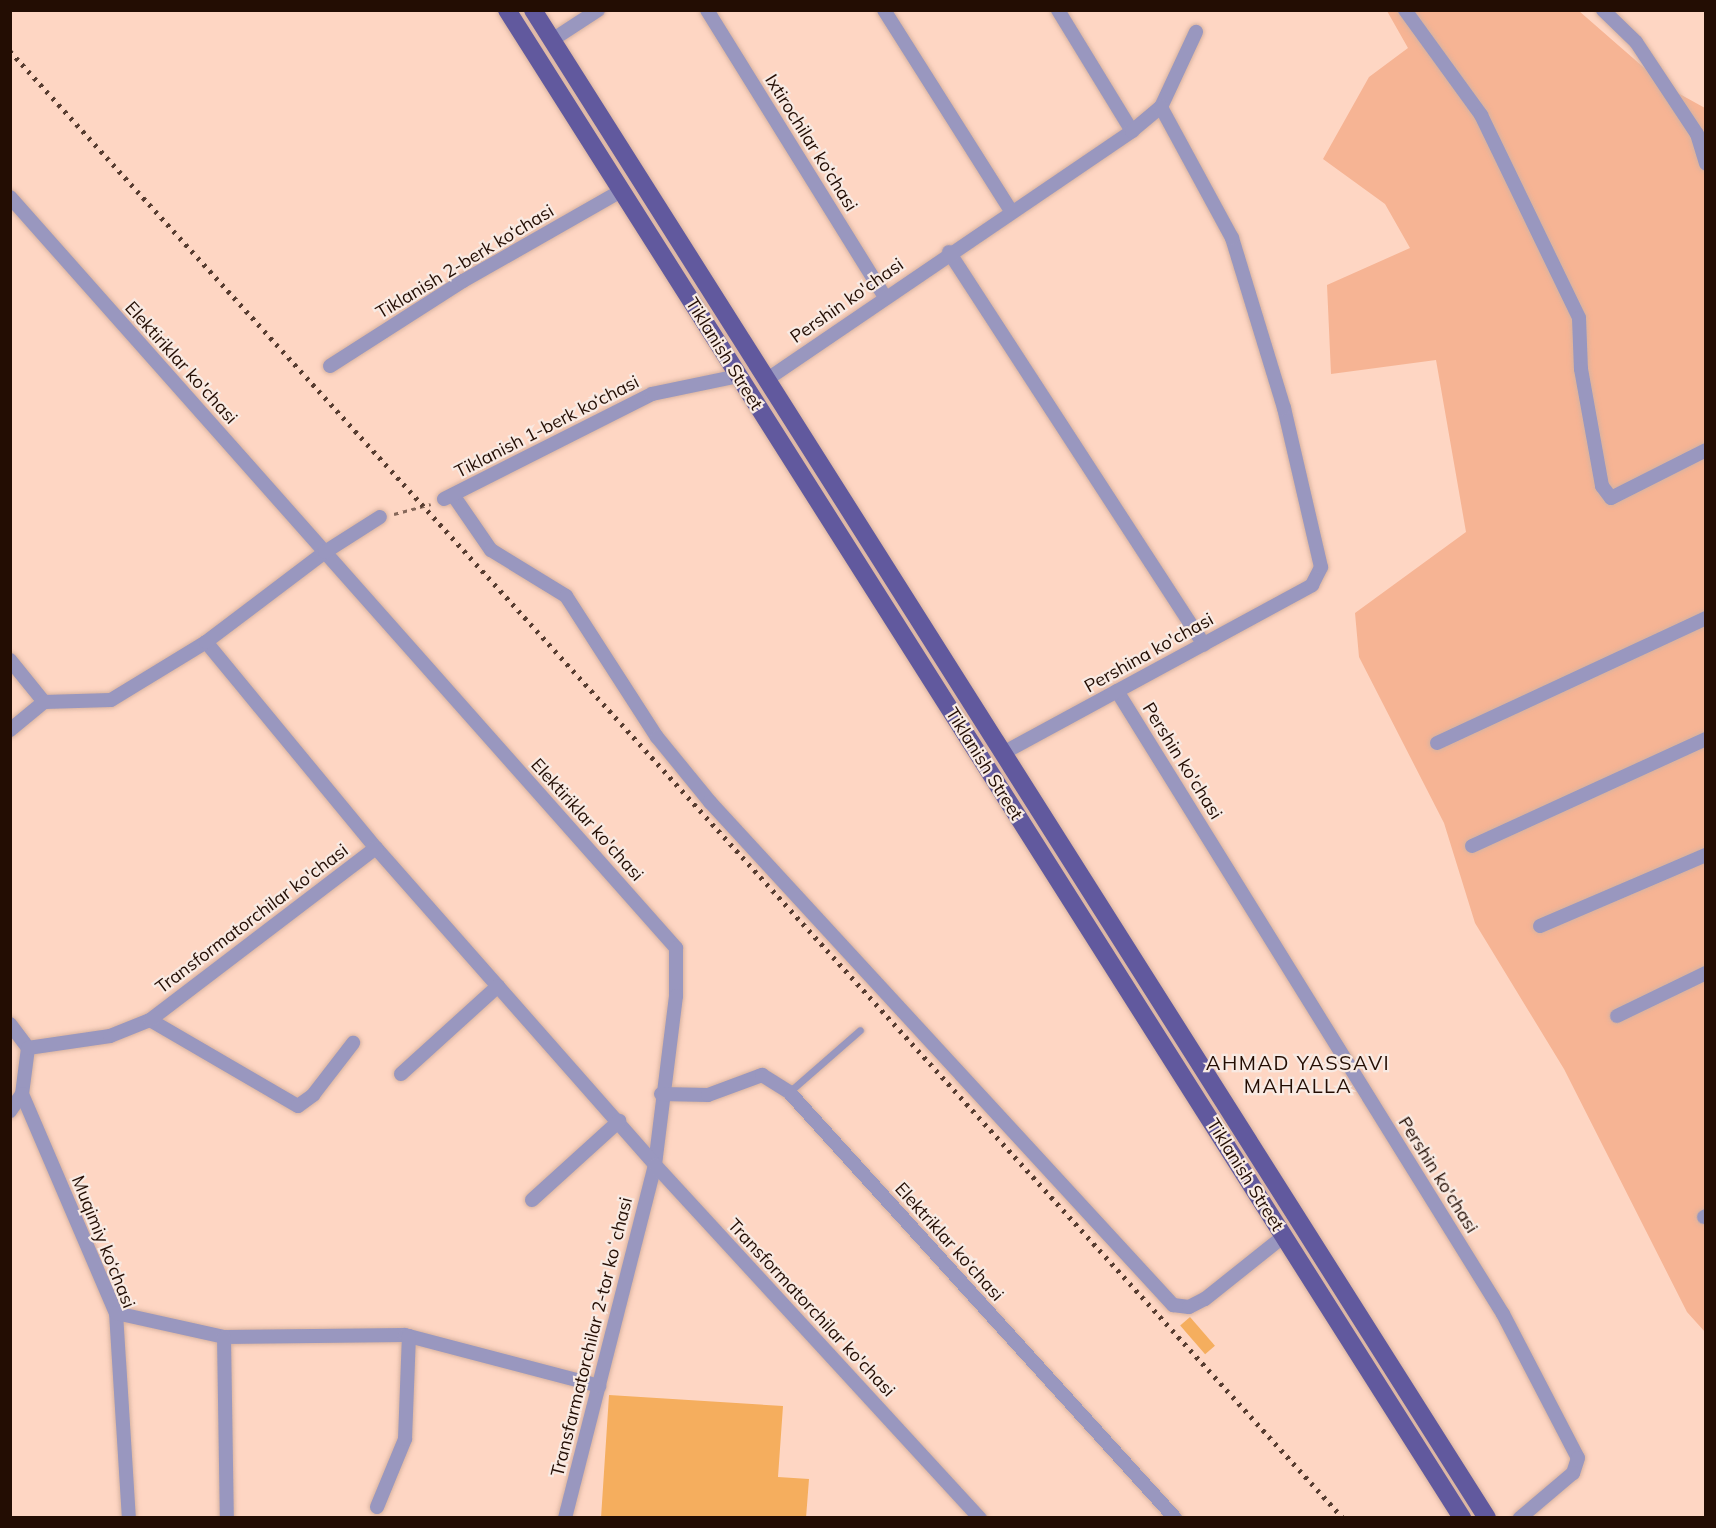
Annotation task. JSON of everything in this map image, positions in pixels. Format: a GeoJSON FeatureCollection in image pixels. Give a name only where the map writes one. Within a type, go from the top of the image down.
{"type":"FeatureCollection","features":[{"type":"Feature","properties":{"kind":"main road","name":"Tiklanish Street"},"geometry":{"type":"LineString","coordinates":[[507,10],[1462,1518]]}},
{"type":"Feature","properties":{"kind":"main road","name":"Tiklanish Street"},"geometry":{"type":"LineString","coordinates":[[533,10],[1487,1518]]}},
{"type":"Feature","properties":{"kind":"main road"},"geometry":{"type":"LineString","coordinates":[[738,376],[766,380]]}},
{"type":"Feature","properties":{"kind":"street"},"geometry":{"type":"LineString","coordinates":[[552,40],[598,10]]}},
{"type":"Feature","properties":{"kind":"street","name":"Ixtirochilar ko‘chasi"},"geometry":{"type":"LineString","coordinates":[[707,10],[884,295]]}},
{"type":"Feature","properties":{"kind":"street"},"geometry":{"type":"LineString","coordinates":[[884,10],[1011,211]]}},
{"type":"Feature","properties":{"kind":"street"},"geometry":{"type":"LineString","coordinates":[[1058,10],[1132,131]]}},
{"type":"Feature","properties":{"kind":"street"},"geometry":{"type":"LineString","coordinates":[[1405,10],[1481,115],[1579,318],[1581,369],[1602,486],[1611,498],[1706,450]]}},
{"type":"Feature","properties":{"kind":"street"},"geometry":{"type":"LineString","coordinates":[[1603,10],[1636,42],[1697,135],[1706,164]]}},
{"type":"Feature","properties":{"kind":"street"},"geometry":{"type":"LineString","coordinates":[[1161,107],[1196,32]]}},
{"type":"Feature","properties":{"kind":"street","name":"Pershin ko'chasi"},"geometry":{"type":"LineString","coordinates":[[766,380],[884,295],[1132,131],[1161,107]]}},
{"type":"Feature","properties":{"kind":"street","name":"Pershina ko'chasi"},"geometry":{"type":"LineString","coordinates":[[1003,753],[1312,585],[1321,567],[1284,408],[1235,249],[1161,107]]}},
{"type":"Feature","properties":{"kind":"street","name":"Tiklanish 2-berk ko‘chasi"},"geometry":{"type":"LineString","coordinates":[[330,366],[463,280],[621,191]]}},
{"type":"Feature","properties":{"kind":"street","name":"Elektiriklar ko'chasi"},"geometry":{"type":"LineString","coordinates":[[10,198],[676,948],[676,996],[661,1094],[655,1165]]}},
{"type":"Feature","properties":{"kind":"street"},"geometry":{"type":"LineString","coordinates":[[949,252],[1204,644]]}},
{"type":"Feature","properties":{"kind":"street","name":"Tiklanish 1-berk ko‘chasi"},"geometry":{"type":"LineString","coordinates":[[449,497],[652,394],[738,376]]}},
{"type":"Feature","properties":{"kind":"street"},"geometry":{"type":"LineString","coordinates":[[449,497],[491,550],[566,596],[657,737],[710,802],[1173,1305],[1189,1307],[1205,1299],[1284,1236]]}},
{"type":"Feature","properties":{"kind":"street"},"geometry":{"type":"LineString","coordinates":[[10,730],[44,702],[111,700],[206,642],[325,552],[380,517]]}},
{"type":"Feature","properties":{"kind":"street"},"geometry":{"type":"LineString","coordinates":[[1437,743],[1706,618]]}},
{"type":"Feature","properties":{"kind":"street","name":"Transformatorchilar ko'chasi"},"geometry":{"type":"LineString","coordinates":[[206,642],[376,848],[619,1121],[655,1165],[980,1518]]}},
{"type":"Feature","properties":{"kind":"street"},"geometry":{"type":"LineString","coordinates":[[10,660],[44,702]]}},
{"type":"Feature","properties":{"kind":"street","name":"Pershin ko'chasi"},"geometry":{"type":"LineString","coordinates":[[1118,691],[1503,1314],[1578,1458],[1573,1473],[1520,1518]]}},
{"type":"Feature","properties":{"kind":"street"},"geometry":{"type":"LineString","coordinates":[[1472,846],[1706,739]]}},
{"type":"Feature","properties":{"kind":"street","name":"Transformatorchilar ko'chasi"},"geometry":{"type":"LineString","coordinates":[[28,1048],[110,1036],[150,1020],[376,848]]}},
{"type":"Feature","properties":{"kind":"street"},"geometry":{"type":"LineString","coordinates":[[1540,926],[1706,855]]}},
{"type":"Feature","properties":{"kind":"street"},"geometry":{"type":"LineString","coordinates":[[1617,1016],[1706,973]]}},
{"type":"Feature","properties":{"kind":"street"},"geometry":{"type":"LineString","coordinates":[[401,1074],[498,986]]}},
{"type":"Feature","properties":{"kind":"street"},"geometry":{"type":"LineString","coordinates":[[150,1020],[298,1106],[313,1095],[353,1043]]}},
{"type":"Feature","properties":{"kind":"street"},"geometry":{"type":"LineString","coordinates":[[10,1024],[28,1048],[22,1094],[10,1111]]}},
{"type":"Feature","properties":{"kind":"street","name":"Elektriklar ko‘chasi"},"geometry":{"type":"LineString","coordinates":[[661,1094],[708,1095],[762,1075],[789,1092],[1175,1518]]}},
{"type":"Feature","properties":{"kind":"street","name":"Muqimiy ko‘chasi"},"geometry":{"type":"LineString","coordinates":[[22,1094],[116,1314],[129,1518]]}},
{"type":"Feature","properties":{"kind":"street"},"geometry":{"type":"LineString","coordinates":[[532,1200],[619,1121]]}},
{"type":"Feature","properties":{"kind":"street","name":"Transfarmatorchilar 2-tor koʻchasi"},"geometry":{"type":"LineString","coordinates":[[565,1518],[655,1165]]}},
{"type":"Feature","properties":{"kind":"street"},"geometry":{"type":"LineString","coordinates":[[116,1314],[224,1337],[409,1336],[599,1386]]}},
{"type":"Feature","properties":{"kind":"street"},"geometry":{"type":"LineString","coordinates":[[377,1507],[405,1439],[409,1336]]}},
{"type":"Feature","properties":{"kind":"street"},"geometry":{"type":"LineString","coordinates":[[224,1337],[227,1518]]}},
{"type":"Feature","properties":{"kind":"lane"},"geometry":{"type":"LineString","coordinates":[[789,1092],[860,1030]]}},
{"type":"Feature","properties":{"kind":"path"},"geometry":{"type":"LineString","coordinates":[[404,511],[449,497]]}},
{"type":"Feature","properties":{"kind":"shaded area"},"geometry":{"type":"Polygon","coordinates":[[[1387,11],[1579,11],[1665,86],[1705,108],[1705,1332],[1687,1312],[1564,1069],[1475,923],[1444,823],[1359,657],[1355,613],[1466,532],[1436,360],[1331,374],[1327,285],[1410,248],[1385,204],[1323,159],[1369,77],[1408,48],[1387,11]]]}},
{"type":"Feature","properties":{"kind":"building"},"geometry":{"type":"Polygon","coordinates":[[[1190,1317],[1215,1346],[1205,1354],[1180,1326],[1190,1317]]]}},
{"type":"Feature","properties":{"kind":"building"},"geometry":{"type":"Polygon","coordinates":[[[609,1395],[783,1406],[778,1477],[809,1479],[806,1518],[601,1518],[609,1395]]]}},
{"type":"Feature","properties":{"kind":"railway"},"geometry":{"type":"LineString","coordinates":[[10,51],[1343,1518]]}},
{"type":"Feature","properties":{"kind":"district","name":"AHMAD YASSAVI MAHALLA"},"geometry":{"type":"Point","coordinates":[1298,1074]}}]}
